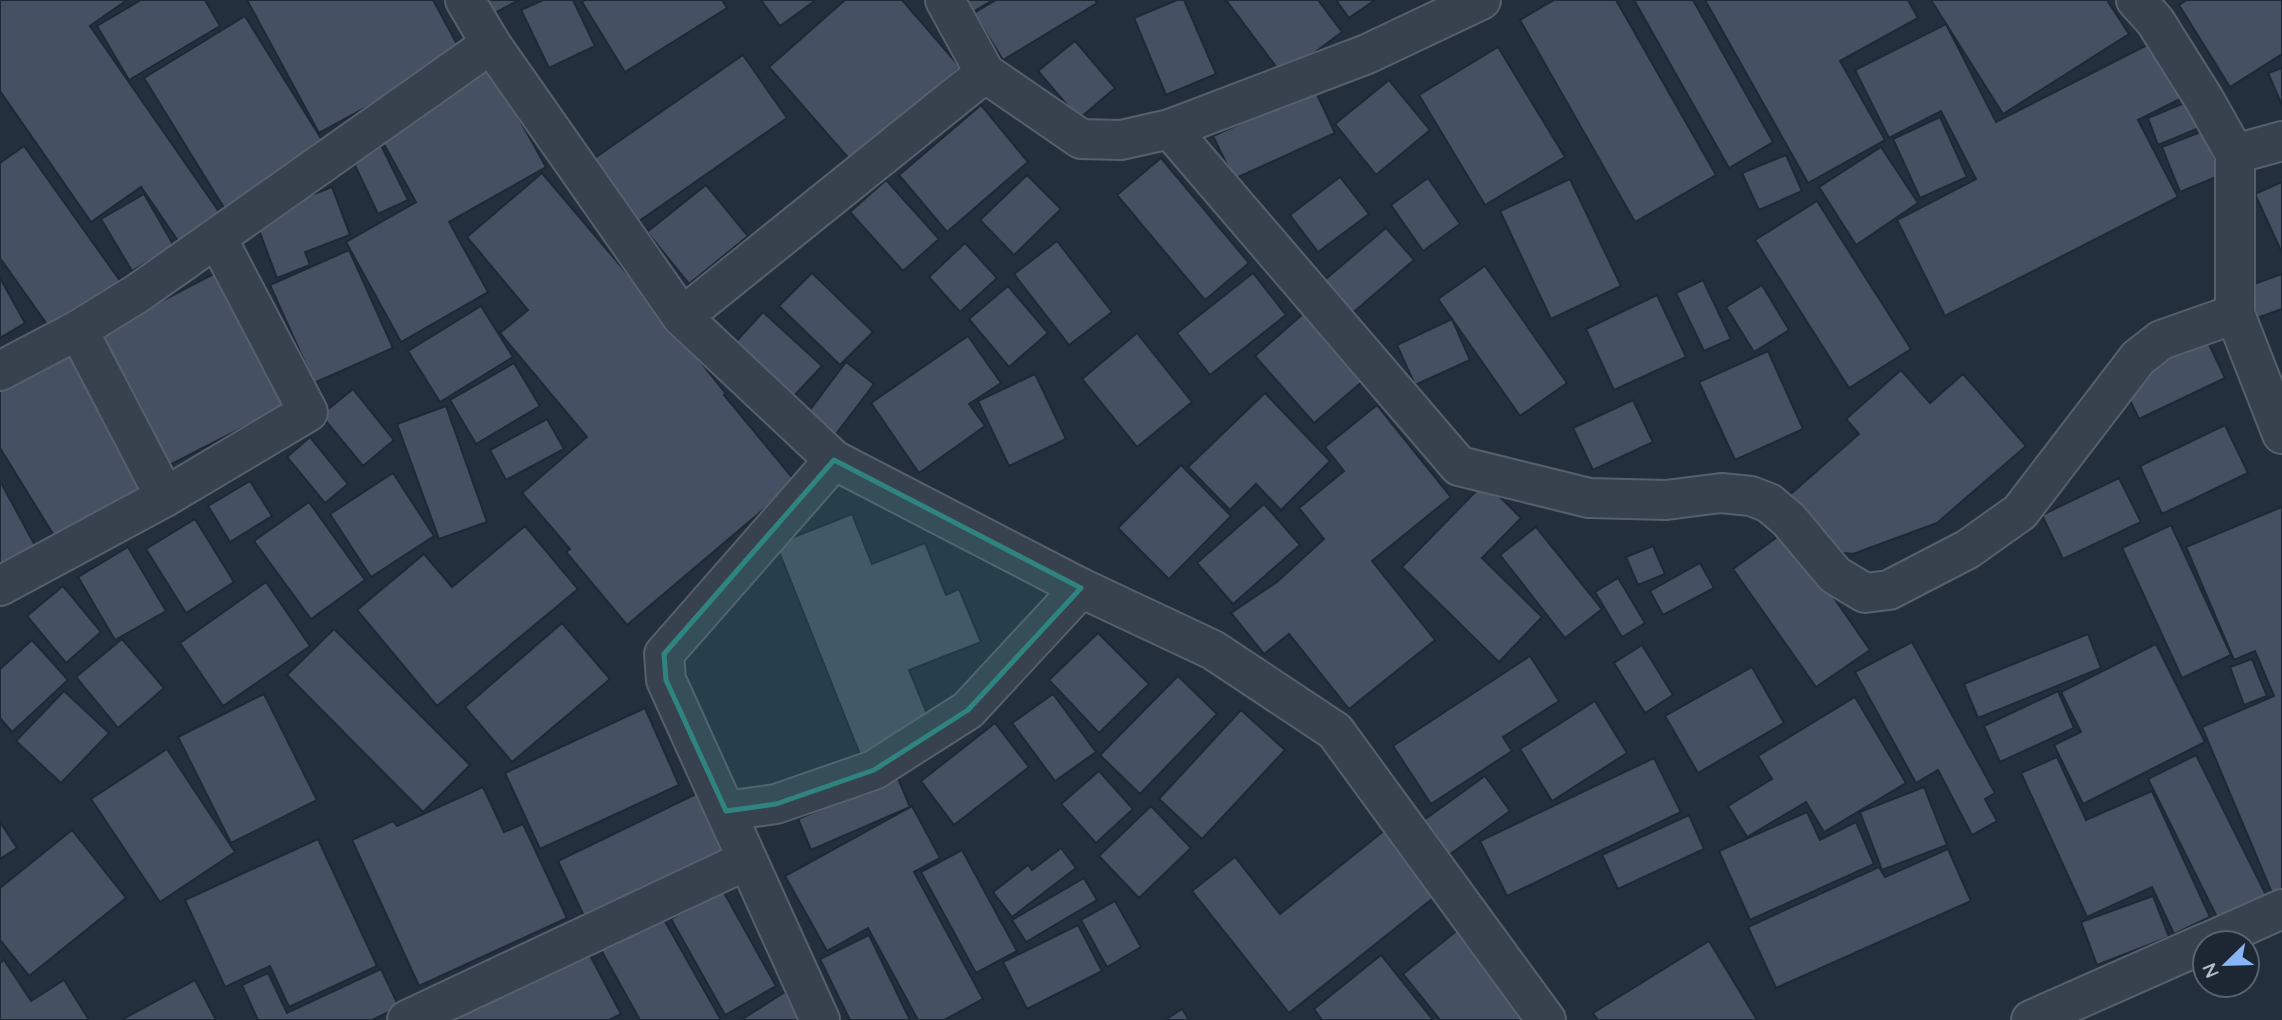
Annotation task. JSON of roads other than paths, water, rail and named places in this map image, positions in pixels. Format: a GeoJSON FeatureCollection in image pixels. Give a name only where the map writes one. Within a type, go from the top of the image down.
{"type":"FeatureCollection","features":[{"type":"Feature","properties":{"kind":"street"},"geometry":{"type":"LineString","coordinates":[[465,0],[491,44],[682,317],[834,460],[1081,588],[1213,650],[1335,731],[1546,1020]]}},
{"type":"Feature","properties":{"kind":"street"},"geometry":{"type":"LineString","coordinates":[[945,0],[985,73],[1081,139],[1121,140],[1170,129],[1367,54],[1481,0]]}},
{"type":"Feature","properties":{"kind":"street"},"geometry":{"type":"LineString","coordinates":[[2137,0],[2162,32],[2235,154],[2235,314],[2282,434]]}},
{"type":"Feature","properties":{"kind":"street"},"geometry":{"type":"LineString","coordinates":[[0,370],[78,330],[217,238],[491,44]]}},
{"type":"Feature","properties":{"kind":"street"},"geometry":{"type":"LineString","coordinates":[[682,317],[985,73]]}},
{"type":"Feature","properties":{"kind":"street"},"geometry":{"type":"LineString","coordinates":[[1170,129],[1459,466],[1589,498],[1666,500],[1721,493],[1751,496],[1769,503],[1789,520],[1835,575],[1865,593],[1889,590],[1968,548],[2020,512],[2138,358],[2161,341],[2235,314]]}},
{"type":"Feature","properties":{"kind":"street"},"geometry":{"type":"LineString","coordinates":[[2235,154],[2282,141]]}},
{"type":"Feature","properties":{"kind":"street"},"geometry":{"type":"LineString","coordinates":[[0,586],[165,497],[308,412],[217,238]]}},
{"type":"Feature","properties":{"kind":"street"},"geometry":{"type":"LineString","coordinates":[[78,330],[165,497]]}},
{"type":"Feature","properties":{"kind":"street"},"geometry":{"type":"LineString","coordinates":[[820,1020],[666,680],[664,654],[834,460]]}},
{"type":"Feature","properties":{"kind":"street"},"geometry":{"type":"LineString","coordinates":[[726,811],[776,804],[874,770],[968,710],[1081,588]]}},
{"type":"Feature","properties":{"kind":"street"},"geometry":{"type":"LineString","coordinates":[[407,1020],[747,860]]}},
{"type":"Feature","properties":{"kind":"street"},"geometry":{"type":"LineString","coordinates":[[2237,929],[2282,909]]}},
{"type":"Feature","properties":{"kind":"street"},"geometry":{"type":"LineString","coordinates":[[2031,1020],[2191,949]]}}]}
